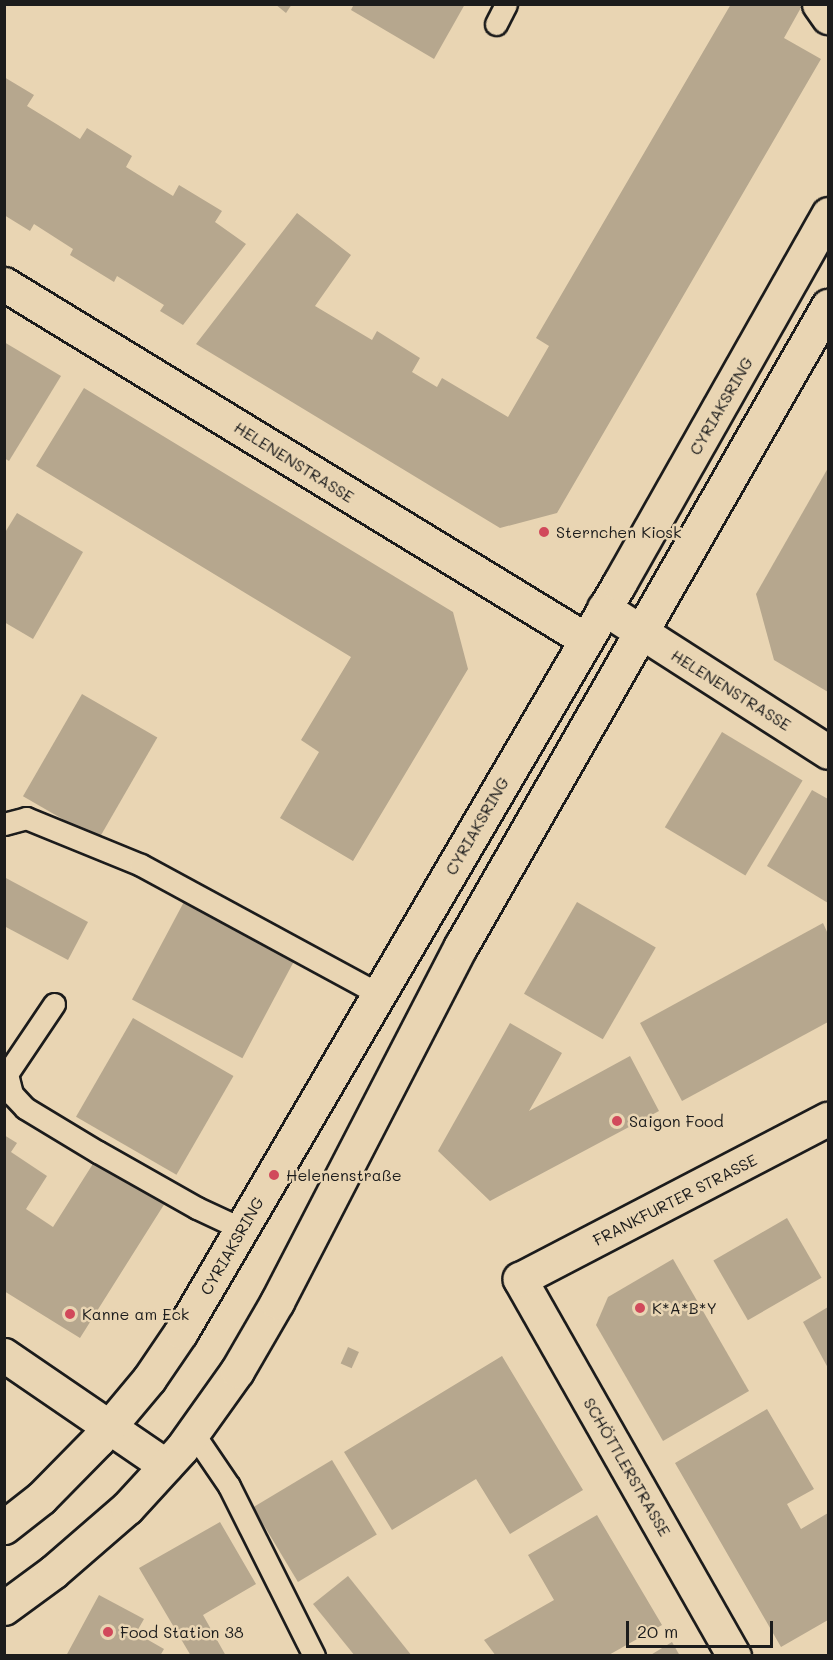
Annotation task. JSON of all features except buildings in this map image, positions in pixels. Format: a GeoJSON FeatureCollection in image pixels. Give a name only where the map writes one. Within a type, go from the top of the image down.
{"type":"FeatureCollection","features":[{"type":"Feature","properties":{"kind":"main road"},"geometry":{"type":"LineString","coordinates":[[819,4],[828,17]]}},
{"type":"Feature","properties":{"kind":"main road","name":"CYRIAKSRING"},"geometry":{"type":"LineString","coordinates":[[110,1427],[149,1379],[181,1332],[242,1229],[604,608],[828,214]]}},
{"type":"Feature","properties":{"kind":"main road","name":"HELENENSTRASSE"},"geometry":{"type":"LineString","coordinates":[[4,284],[585,639]]}},
{"type":"Feature","properties":{"kind":"main road"},"geometry":{"type":"LineString","coordinates":[[4,1608],[99,1534],[166,1466],[193,1433],[237,1371],[277,1302],[461,946],[828,306]]}},
{"type":"Feature","properties":{"kind":"main road","name":"HELENENSTRASSE"},"geometry":{"type":"LineString","coordinates":[[604,608],[828,752]]}},
{"type":"Feature","properties":{"kind":"main road","name":"FRANKFURTER STRASSE"},"geometry":{"type":"LineString","coordinates":[[520,1278],[828,1119]]}},
{"type":"Feature","properties":{"kind":"main road","name":"SCHÖTTLERSTRASSE"},"geometry":{"type":"LineString","coordinates":[[520,1278],[734,1656]]}},
{"type":"Feature","properties":{"kind":"main road"},"geometry":{"type":"LineString","coordinates":[[4,1355],[166,1466]]}},
{"type":"Feature","properties":{"kind":"main road"},"geometry":{"type":"LineString","coordinates":[[4,1527],[41,1498],[110,1427]]}},
{"type":"Feature","properties":{"kind":"lane"},"geometry":{"type":"LineString","coordinates":[[496,24],[506,4]]}},
{"type":"Feature","properties":{"kind":"lane"},"geometry":{"type":"LineString","coordinates":[[4,824],[26,818],[141,865],[380,995]]}},
{"type":"Feature","properties":{"kind":"lane"},"geometry":{"type":"LineString","coordinates":[[54,1004],[7,1074],[12,1094],[25,1108],[98,1152],[197,1208],[242,1229]]}},
{"type":"Feature","properties":{"kind":"lane"},"geometry":{"type":"LineString","coordinates":[[193,1433],[229,1486],[314,1656]]}},
{"type":"Feature","properties":{"kind":"place","name":"Sternchen Kiosk"},"geometry":{"type":"Point","coordinates":[544,532]}},
{"type":"Feature","properties":{"kind":"place","name":"Saigon Food"},"geometry":{"type":"Point","coordinates":[617,1121]}},
{"type":"Feature","properties":{"kind":"place","name":"Helenenstraße"},"geometry":{"type":"Point","coordinates":[274,1175]}},
{"type":"Feature","properties":{"kind":"place","name":"K*A*B*Y"},"geometry":{"type":"Point","coordinates":[640,1308]}},
{"type":"Feature","properties":{"kind":"place","name":"Kanne am Eck"},"geometry":{"type":"Point","coordinates":[70,1314]}},
{"type":"Feature","properties":{"kind":"place","name":"Food Station 38"},"geometry":{"type":"Point","coordinates":[108,1632]}}]}
